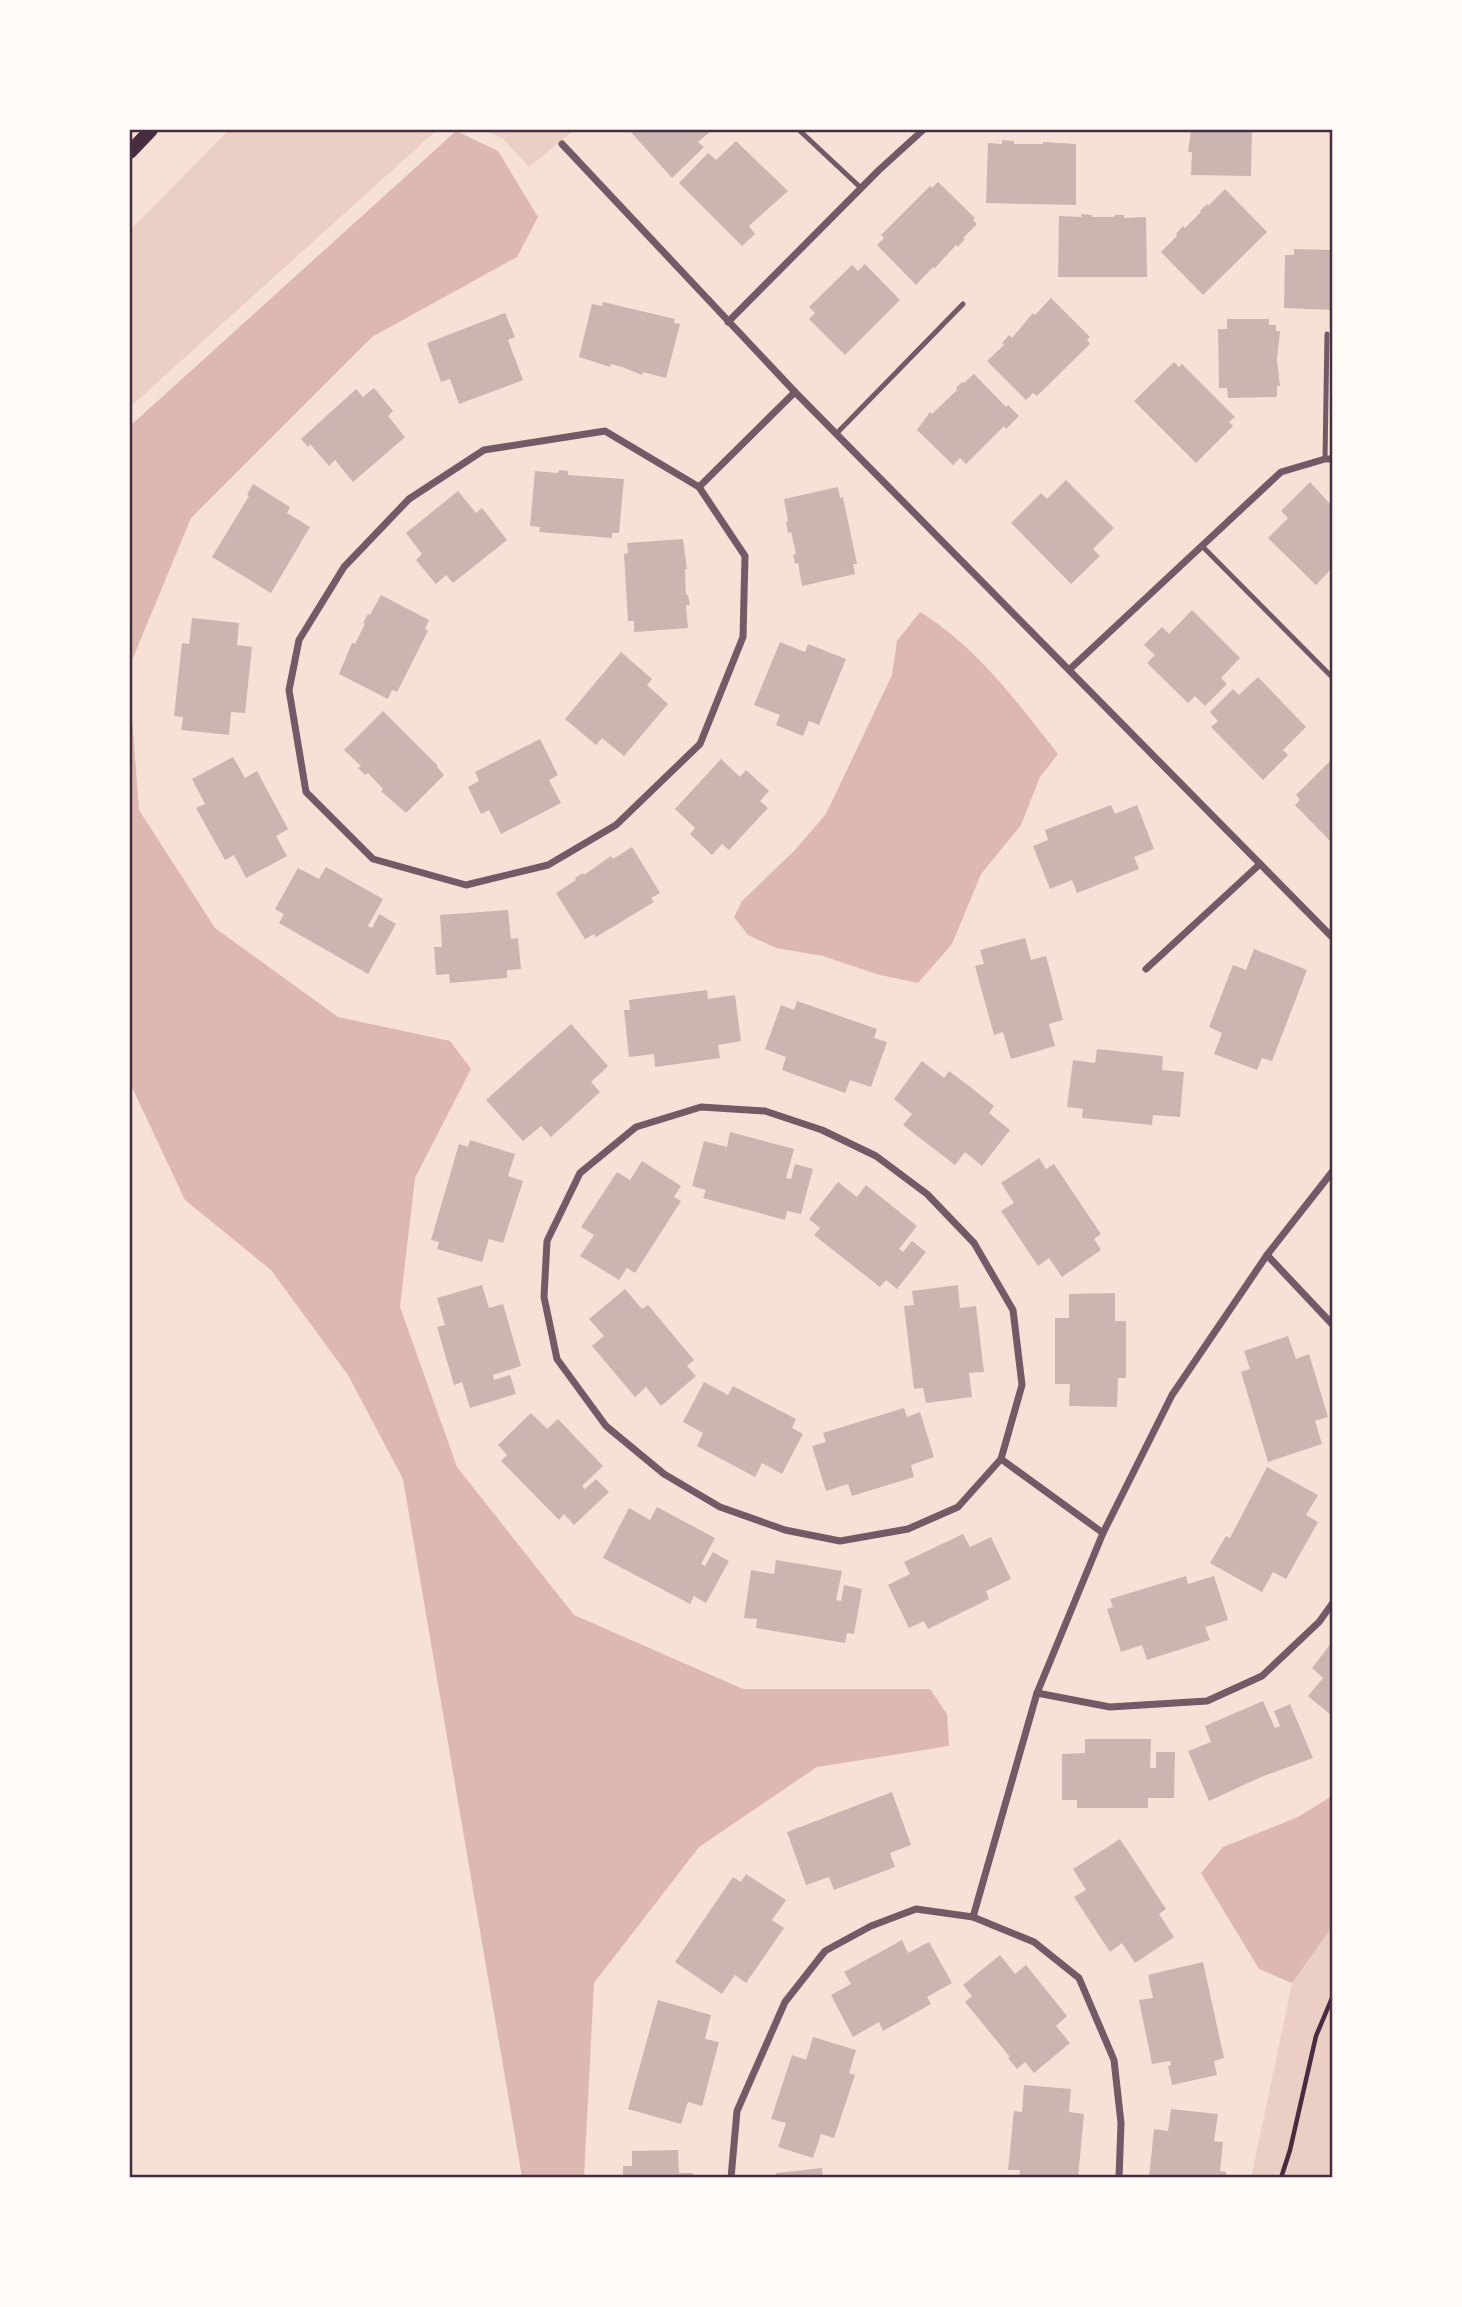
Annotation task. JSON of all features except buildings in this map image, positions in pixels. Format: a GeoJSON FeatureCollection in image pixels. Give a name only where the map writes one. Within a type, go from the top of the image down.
{"type":"FeatureCollection","features":[{"type":"Feature","properties":{"kind":"main road"},"geometry":{"type":"LineString","coordinates":[[130,152],[151,130]]}},
{"type":"Feature","properties":{"kind":"street"},"geometry":{"type":"LineString","coordinates":[[728,322],[860,188],[923,130]]}},
{"type":"Feature","properties":{"kind":"street"},"geometry":{"type":"LineString","coordinates":[[562,144],[795,392],[1332,937]]}},
{"type":"Feature","properties":{"kind":"street"},"geometry":{"type":"LineString","coordinates":[[699,487],[795,392]]}},
{"type":"Feature","properties":{"kind":"street"},"geometry":{"type":"LineString","coordinates":[[605,431],[699,487],[745,556],[743,637],[700,744],[616,825],[548,865],[466,885],[373,859],[306,792],[289,690],[299,640],[344,567],[409,499],[484,450],[605,431]]}},
{"type":"Feature","properties":{"kind":"street"},"geometry":{"type":"LineString","coordinates":[[1070,669],[1281,472],[1329,459]]}},
{"type":"Feature","properties":{"kind":"street"},"geometry":{"type":"LineString","coordinates":[[1146,969],[1260,864]]}},
{"type":"Feature","properties":{"kind":"street"},"geometry":{"type":"LineString","coordinates":[[701,1107],[765,1111],[822,1130],[876,1157],[927,1194],[974,1243],[1013,1310],[1022,1385],[1001,1459],[958,1507],[908,1529],[840,1541],[785,1530],[720,1507],[663,1474],[606,1426],[557,1359],[544,1297],[547,1241],[580,1173],[636,1127],[701,1107]]}},
{"type":"Feature","properties":{"kind":"street"},"geometry":{"type":"LineString","coordinates":[[973,1917],[1037,1693],[1103,1534],[1172,1395],[1267,1255],[1332,1172]]}},
{"type":"Feature","properties":{"kind":"street"},"geometry":{"type":"LineString","coordinates":[[1267,1255],[1332,1324]]}},
{"type":"Feature","properties":{"kind":"street"},"geometry":{"type":"LineString","coordinates":[[1001,1459],[1103,1534]]}},
{"type":"Feature","properties":{"kind":"street"},"geometry":{"type":"LineString","coordinates":[[1037,1693],[1110,1707],[1207,1701],[1262,1676],[1319,1622],[1332,1604]]}},
{"type":"Feature","properties":{"kind":"street"},"geometry":{"type":"LineString","coordinates":[[731,2178],[737,2112],[785,2001],[824,1951],[871,1926],[916,1909],[973,1917],[1034,1942],[1079,1978],[1114,2060],[1121,2123],[1119,2178]]}},
{"type":"Feature","properties":{"kind":"lane"},"geometry":{"type":"LineString","coordinates":[[799,130],[860,188]]}},
{"type":"Feature","properties":{"kind":"lane"},"geometry":{"type":"LineString","coordinates":[[836,434],[963,304]]}},
{"type":"Feature","properties":{"kind":"lane"},"geometry":{"type":"LineString","coordinates":[[1328,334],[1329,459]]}},
{"type":"Feature","properties":{"kind":"lane"},"geometry":{"type":"LineString","coordinates":[[1202,546],[1331,677]]}},
{"type":"Feature","properties":{"kind":"path"},"geometry":{"type":"LineString","coordinates":[[1281,2178],[1316,2036],[1332,1998]]}},
{"type":"Feature","properties":{"kind":"shaded area"},"geometry":{"type":"Polygon","coordinates":[[[229,130],[437,130],[130,407],[130,230],[229,130]]]}},
{"type":"Feature","properties":{"kind":"shaded area"},"geometry":{"type":"Polygon","coordinates":[[[483,130],[574,130],[529,167],[502,138],[483,130]]]}},
{"type":"Feature","properties":{"kind":"shaded area"},"geometry":{"type":"Polygon","coordinates":[[[456,131],[498,151],[538,217],[517,257],[372,337],[191,518],[130,665],[130,426],[456,131]]]}},
{"type":"Feature","properties":{"kind":"shaded area"},"geometry":{"type":"Polygon","coordinates":[[[920,612],[941,626],[978,659],[1058,754],[1040,777],[1021,825],[981,874],[952,944],[918,983],[880,975],[823,956],[776,948],[748,935],[734,917],[742,901],[795,850],[826,814],[892,675],[897,641],[920,612]]]}},
{"type":"Feature","properties":{"kind":"shaded area"},"geometry":{"type":"Polygon","coordinates":[[[130,691],[139,810],[215,928],[338,1017],[450,1041],[471,1069],[415,1178],[400,1307],[457,1467],[574,1615],[743,1689],[930,1689],[947,1714],[949,1746],[817,1767],[699,1847],[594,1983],[584,2177],[522,2177],[403,1479],[348,1375],[271,1270],[185,1200],[130,1083],[130,691]]]}},
{"type":"Feature","properties":{"kind":"shaded area"},"geometry":{"type":"Polygon","coordinates":[[[1332,1796],[1332,1927],[1292,1983],[1259,1969],[1201,1873],[1223,1847],[1298,1817],[1332,1796]]]}},
{"type":"Feature","properties":{"kind":"shaded area"},"geometry":{"type":"Polygon","coordinates":[[[1332,1927],[1332,2177],[1251,2178],[1292,1983],[1332,1927]]]}}]}
